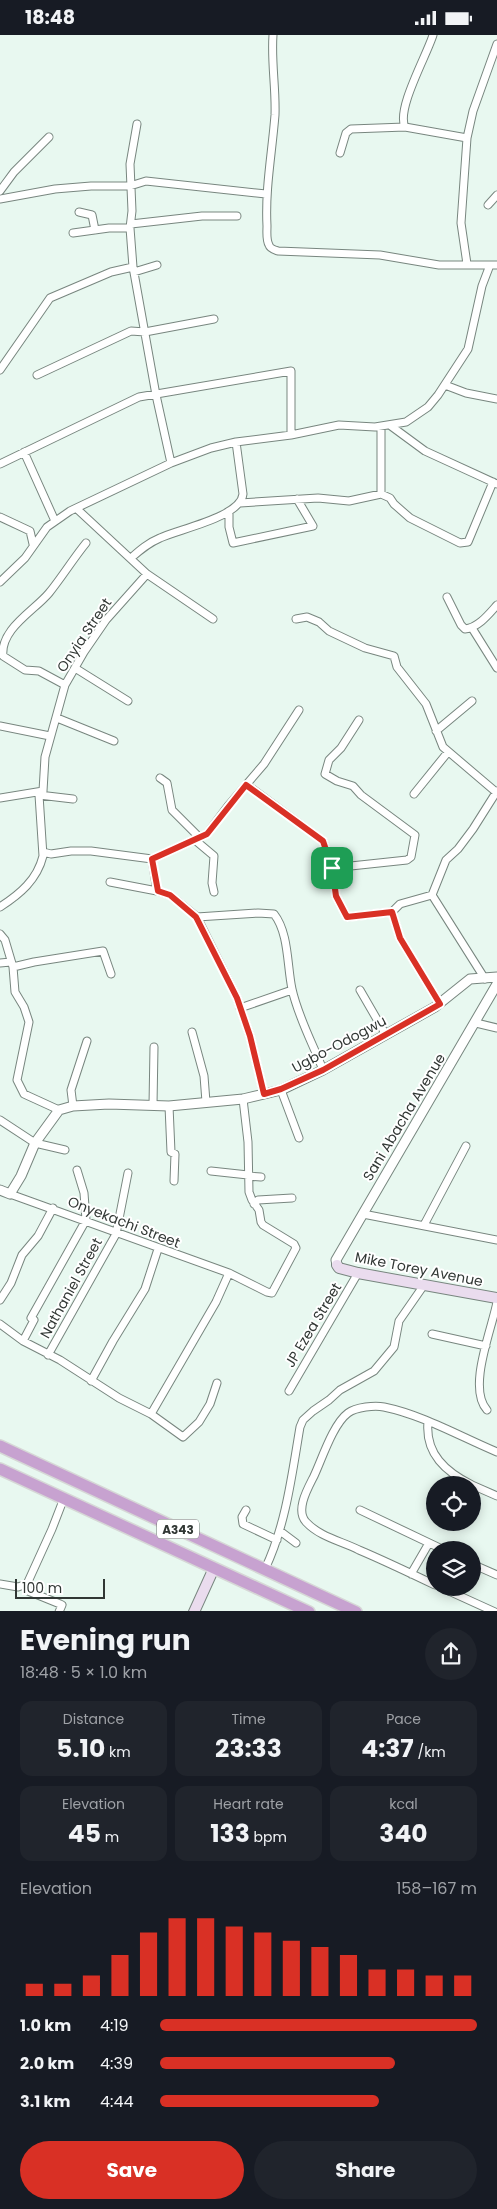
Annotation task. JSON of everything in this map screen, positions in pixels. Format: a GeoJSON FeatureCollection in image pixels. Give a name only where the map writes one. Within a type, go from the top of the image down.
{"type":"FeatureCollection","features":[{"type":"Feature","properties":{"kind":"highway","name":"A343"},"geometry":{"type":"LineString","coordinates":[[0,1446],[356,1611]]}},
{"type":"Feature","properties":{"kind":"highway","name":"A343"},"geometry":{"type":"LineString","coordinates":[[0,1469],[309,1611]]}},
{"type":"Feature","properties":{"kind":"main road","name":"Mike Torey Avenue"},"geometry":{"type":"LineString","coordinates":[[337,1265],[339,1268],[358,1273],[497,1298]]}},
{"type":"Feature","properties":{"kind":"main road"},"geometry":{"type":"LineString","coordinates":[[194,1611],[214,1568]]}},
{"type":"Feature","properties":{"kind":"street"},"geometry":{"type":"LineString","coordinates":[[0,582],[25,558],[33,544],[55,521],[104,493],[171,463],[211,448],[236,442],[291,435],[339,425],[391,426],[406,422],[428,407],[445,385],[468,349],[482,286],[494,265],[439,265],[380,255],[278,251],[268,245],[266,194],[275,115],[273,35]]}},
{"type":"Feature","properties":{"kind":"street"},"geometry":{"type":"LineString","coordinates":[[405,127],[403,121],[408,97],[433,35]]}},
{"type":"Feature","properties":{"kind":"street"},"geometry":{"type":"LineString","coordinates":[[467,264],[461,223],[467,138],[473,111],[497,44]]}},
{"type":"Feature","properties":{"kind":"street"},"geometry":{"type":"LineString","coordinates":[[137,124],[131,154],[130,186],[132,211],[130,226],[134,269],[156,395],[171,463]]}},
{"type":"Feature","properties":{"kind":"street"},"geometry":{"type":"LineString","coordinates":[[340,153],[346,133],[351,129],[405,127],[467,138]]}},
{"type":"Feature","properties":{"kind":"street"},"geometry":{"type":"LineString","coordinates":[[0,191],[14,172],[49,137]]}},
{"type":"Feature","properties":{"kind":"street"},"geometry":{"type":"LineString","coordinates":[[0,199],[50,190],[98,185],[130,186],[152,181],[266,194]]}},
{"type":"Feature","properties":{"kind":"street"},"geometry":{"type":"LineString","coordinates":[[488,205],[497,195]]}},
{"type":"Feature","properties":{"kind":"street"},"geometry":{"type":"LineString","coordinates":[[79,212],[92,215],[95,230]]}},
{"type":"Feature","properties":{"kind":"street"},"geometry":{"type":"LineString","coordinates":[[73,233],[202,216],[237,215]]}},
{"type":"Feature","properties":{"kind":"street"},"geometry":{"type":"LineString","coordinates":[[0,370],[50,298],[112,272],[157,265]]}},
{"type":"Feature","properties":{"kind":"street"},"geometry":{"type":"LineString","coordinates":[[37,375],[131,331],[145,331],[214,319]]}},
{"type":"Feature","properties":{"kind":"street"},"geometry":{"type":"LineString","coordinates":[[0,464],[132,399],[210,383],[291,371],[291,435]]}},
{"type":"Feature","properties":{"kind":"street"},"geometry":{"type":"LineString","coordinates":[[445,385],[466,393],[497,399]]}},
{"type":"Feature","properties":{"kind":"street"},"geometry":{"type":"LineString","coordinates":[[406,422],[405,431],[409,441]]}},
{"type":"Feature","properties":{"kind":"street"},"geometry":{"type":"LineString","coordinates":[[381,426],[381,494]]}},
{"type":"Feature","properties":{"kind":"street"},"geometry":{"type":"LineString","coordinates":[[131,558],[146,545],[160,538],[196,526],[229,511],[240,503],[318,497],[349,501],[381,494],[390,498],[410,518],[460,543],[468,542],[495,483],[425,451],[391,426]]}},
{"type":"Feature","properties":{"kind":"street"},"geometry":{"type":"LineString","coordinates":[[236,442],[243,494],[240,503]]}},
{"type":"Feature","properties":{"kind":"street"},"geometry":{"type":"LineString","coordinates":[[24,451],[55,521]]}},
{"type":"Feature","properties":{"kind":"street"},"geometry":{"type":"LineString","coordinates":[[229,511],[229,527],[233,543],[259,539],[313,525],[297,499]]}},
{"type":"Feature","properties":{"kind":"street"},"geometry":{"type":"LineString","coordinates":[[77,509],[147,574],[213,619]]}},
{"type":"Feature","properties":{"kind":"street"},"geometry":{"type":"LineString","coordinates":[[0,517],[30,531],[33,544]]}},
{"type":"Feature","properties":{"kind":"street"},"geometry":{"type":"LineString","coordinates":[[65,685],[39,671],[25,670],[3,656],[2,651],[17,624],[50,592],[86,543]]}},
{"type":"Feature","properties":{"kind":"street","name":"Onyia Street"},"geometry":{"type":"LineString","coordinates":[[0,907],[16,896],[34,877],[42,862],[41,793],[45,757],[65,685],[106,620],[147,574]]}},
{"type":"Feature","properties":{"kind":"street"},"geometry":{"type":"LineString","coordinates":[[447,597],[461,625],[465,629],[472,628],[497,605]]}},
{"type":"Feature","properties":{"kind":"street"},"geometry":{"type":"LineString","coordinates":[[296,619],[307,617],[319,622],[330,631],[365,648],[394,655],[397,667],[426,704],[443,747],[497,791],[473,829],[458,849],[446,859],[432,895]]}},
{"type":"Feature","properties":{"kind":"street"},"geometry":{"type":"LineString","coordinates":[[472,628],[497,668]]}},
{"type":"Feature","properties":{"kind":"street"},"geometry":{"type":"LineString","coordinates":[[75,668],[128,701]]}},
{"type":"Feature","properties":{"kind":"street"},"geometry":{"type":"LineString","coordinates":[[436,731],[472,701]]}},
{"type":"Feature","properties":{"kind":"street"},"geometry":{"type":"LineString","coordinates":[[43,852],[51,854],[91,851],[152,859],[197,839],[212,829],[228,806],[264,764],[298,710]]}},
{"type":"Feature","properties":{"kind":"street"},"geometry":{"type":"LineString","coordinates":[[57,718],[114,741]]}},
{"type":"Feature","properties":{"kind":"street"},"geometry":{"type":"LineString","coordinates":[[332,868],[408,860],[411,857],[415,835],[361,795],[353,786],[337,781],[325,774],[329,760],[341,748],[359,720]]}},
{"type":"Feature","properties":{"kind":"street"},"geometry":{"type":"LineString","coordinates":[[0,726],[50,736]]}},
{"type":"Feature","properties":{"kind":"street"},"geometry":{"type":"LineString","coordinates":[[414,794],[448,752]]}},
{"type":"Feature","properties":{"kind":"street"},"geometry":{"type":"LineString","coordinates":[[160,778],[167,783],[172,810],[214,856],[212,883],[214,892]]}},
{"type":"Feature","properties":{"kind":"street"},"geometry":{"type":"LineString","coordinates":[[246,785],[323,841],[332,868],[336,896],[347,917],[392,912],[400,904],[432,895]]}},
{"type":"Feature","properties":{"kind":"street"},"geometry":{"type":"LineString","coordinates":[[0,798],[41,793],[73,799]]}},
{"type":"Feature","properties":{"kind":"street"},"geometry":{"type":"LineString","coordinates":[[152,859],[158,891]]}},
{"type":"Feature","properties":{"kind":"street"},"geometry":{"type":"LineString","coordinates":[[110,882],[170,895],[196,917],[237,998],[250,1036],[264,1094]]}},
{"type":"Feature","properties":{"kind":"street"},"geometry":{"type":"LineString","coordinates":[[432,895],[485,979]]}},
{"type":"Feature","properties":{"kind":"street"},"geometry":{"type":"LineString","coordinates":[[392,912],[400,938],[440,1004]]}},
{"type":"Feature","properties":{"kind":"street"},"geometry":{"type":"LineString","coordinates":[[196,917],[258,913],[274,914],[278,919],[284,940],[292,990],[323,1070]]}},
{"type":"Feature","properties":{"kind":"street"},"geometry":{"type":"LineString","coordinates":[[0,933],[5,940],[12,964],[15,992],[24,1007],[29,1022],[17,1080],[19,1087],[24,1094],[60,1109],[35,1143],[21,1176],[10,1194],[0,1190]]}},
{"type":"Feature","properties":{"kind":"street"},"geometry":{"type":"LineString","coordinates":[[0,963],[12,964],[103,951],[111,974]]}},
{"type":"Feature","properties":{"kind":"street","name":"Ugbo-Odogwu"},"geometry":{"type":"LineString","coordinates":[[60,1109],[73,1106],[109,1104],[169,1106],[243,1099],[281,1089],[323,1070],[440,1004],[470,979],[497,977]]}},
{"type":"Feature","properties":{"kind":"street","name":"Sani Abacha Avenue"},"geometry":{"type":"LineString","coordinates":[[337,1265],[336,1260],[476,1023],[497,984]]}},
{"type":"Feature","properties":{"kind":"street"},"geometry":{"type":"LineString","coordinates":[[240,1008],[292,990]]}},
{"type":"Feature","properties":{"kind":"street"},"geometry":{"type":"LineString","coordinates":[[360,991],[386,1035]]}},
{"type":"Feature","properties":{"kind":"street"},"geometry":{"type":"LineString","coordinates":[[476,1023],[497,1028]]}},
{"type":"Feature","properties":{"kind":"street"},"geometry":{"type":"LineString","coordinates":[[192,1032],[204,1076],[206,1102]]}},
{"type":"Feature","properties":{"kind":"street"},"geometry":{"type":"LineString","coordinates":[[73,1106],[71,1090],[87,1041]]}},
{"type":"Feature","properties":{"kind":"street"},"geometry":{"type":"LineString","coordinates":[[154,1047],[154,1105]]}},
{"type":"Feature","properties":{"kind":"street"},"geometry":{"type":"LineString","coordinates":[[281,1089],[299,1138]]}},
{"type":"Feature","properties":{"kind":"street"},"geometry":{"type":"LineString","coordinates":[[243,1099],[248,1142],[249,1192],[254,1204],[258,1199],[292,1197]]}},
{"type":"Feature","properties":{"kind":"street"},"geometry":{"type":"LineString","coordinates":[[169,1106],[171,1152],[175,1154],[174,1181]]}},
{"type":"Feature","properties":{"kind":"street"},"geometry":{"type":"LineString","coordinates":[[0,1120],[35,1143],[65,1150]]}},
{"type":"Feature","properties":{"kind":"street"},"geometry":{"type":"LineString","coordinates":[[424,1225],[466,1146]]}},
{"type":"Feature","properties":{"kind":"street"},"geometry":{"type":"LineString","coordinates":[[23,1341],[34,1320],[31,1318],[85,1222],[86,1203],[77,1170]]}},
{"type":"Feature","properties":{"kind":"street"},"geometry":{"type":"LineString","coordinates":[[211,1171],[261,1177]]}},
{"type":"Feature","properties":{"kind":"street","name":"Nathaniel Street"},"geometry":{"type":"LineString","coordinates":[[48,1355],[116,1233],[128,1173]]}},
{"type":"Feature","properties":{"kind":"street","name":"Onyekachi Street"},"geometry":{"type":"LineString","coordinates":[[10,1194],[53,1208],[158,1249],[229,1273],[272,1293],[295,1253],[294,1244],[263,1225],[260,1222],[259,1210],[254,1204]]}},
{"type":"Feature","properties":{"kind":"street"},"geometry":{"type":"LineString","coordinates":[[0,1300],[11,1283],[22,1255],[38,1236],[53,1208]]}},
{"type":"Feature","properties":{"kind":"street"},"geometry":{"type":"LineString","coordinates":[[363,1214],[496,1238]]}},
{"type":"Feature","properties":{"kind":"street"},"geometry":{"type":"LineString","coordinates":[[91,1381],[145,1289],[152,1273],[158,1249]]}},
{"type":"Feature","properties":{"kind":"street"},"geometry":{"type":"LineString","coordinates":[[151,1414],[216,1302],[229,1273]]}},
{"type":"Feature","properties":{"kind":"street","name":"JP Ezea Street"},"geometry":{"type":"LineString","coordinates":[[289,1391],[358,1273]]}},
{"type":"Feature","properties":{"kind":"street"},"geometry":{"type":"LineString","coordinates":[[265,1569],[280,1531],[300,1427],[303,1420],[340,1390],[374,1371],[394,1347],[399,1321],[424,1285]]}},
{"type":"Feature","properties":{"kind":"street"},"geometry":{"type":"LineString","coordinates":[[487,1410],[482,1404],[480,1377],[497,1302]]}},
{"type":"Feature","properties":{"kind":"street"},"geometry":{"type":"LineString","coordinates":[[0,1324],[23,1341],[119,1399],[151,1414],[183,1437],[199,1421],[210,1404],[217,1383]]}},
{"type":"Feature","properties":{"kind":"street"},"geometry":{"type":"LineString","coordinates":[[432,1334],[486,1346]]}},
{"type":"Feature","properties":{"kind":"street"},"geometry":{"type":"LineString","coordinates":[[426,1580],[330,1538],[305,1521],[301,1511],[305,1496],[340,1421],[348,1413],[356,1409],[379,1406],[428,1422],[497,1452]]}},
{"type":"Feature","properties":{"kind":"street"},"geometry":{"type":"LineString","coordinates":[[428,1422],[434,1457],[454,1476]]}},
{"type":"Feature","properties":{"kind":"street"},"geometry":{"type":"LineString","coordinates":[[481,1489],[497,1496]]}},
{"type":"Feature","properties":{"kind":"street"},"geometry":{"type":"LineString","coordinates":[[59,1611],[62,1605],[28,1591],[27,1584],[64,1499]]}},
{"type":"Feature","properties":{"kind":"street"},"geometry":{"type":"LineString","coordinates":[[246,1510],[242,1517],[242,1524],[277,1540]]}},
{"type":"Feature","properties":{"kind":"street"},"geometry":{"type":"LineString","coordinates":[[360,1511],[426,1542]]}},
{"type":"Feature","properties":{"kind":"street"},"geometry":{"type":"LineString","coordinates":[[280,1531],[296,1543]]}},
{"type":"Feature","properties":{"kind":"street"},"geometry":{"type":"LineString","coordinates":[[411,1573],[426,1548]]}},
{"type":"Feature","properties":{"kind":"street"},"geometry":{"type":"LineString","coordinates":[[481,1567],[497,1575]]}},
{"type":"Feature","properties":{"kind":"street"},"geometry":{"type":"LineString","coordinates":[[0,1584],[18,1587],[27,1584]]}},
{"type":"Feature","properties":{"kind":"street"},"geometry":{"type":"LineString","coordinates":[[460,1596],[494,1611]]}},
{"type":"Feature","properties":{"kind":"route"},"geometry":{"type":"LineString","coordinates":[[246,785],[323,841],[332,868],[336,896],[347,917],[392,912],[400,938],[440,1004],[323,1070],[281,1089],[264,1094],[250,1036],[237,998],[196,917],[170,895],[158,891],[152,859],[207,834],[246,785]]}}]}
